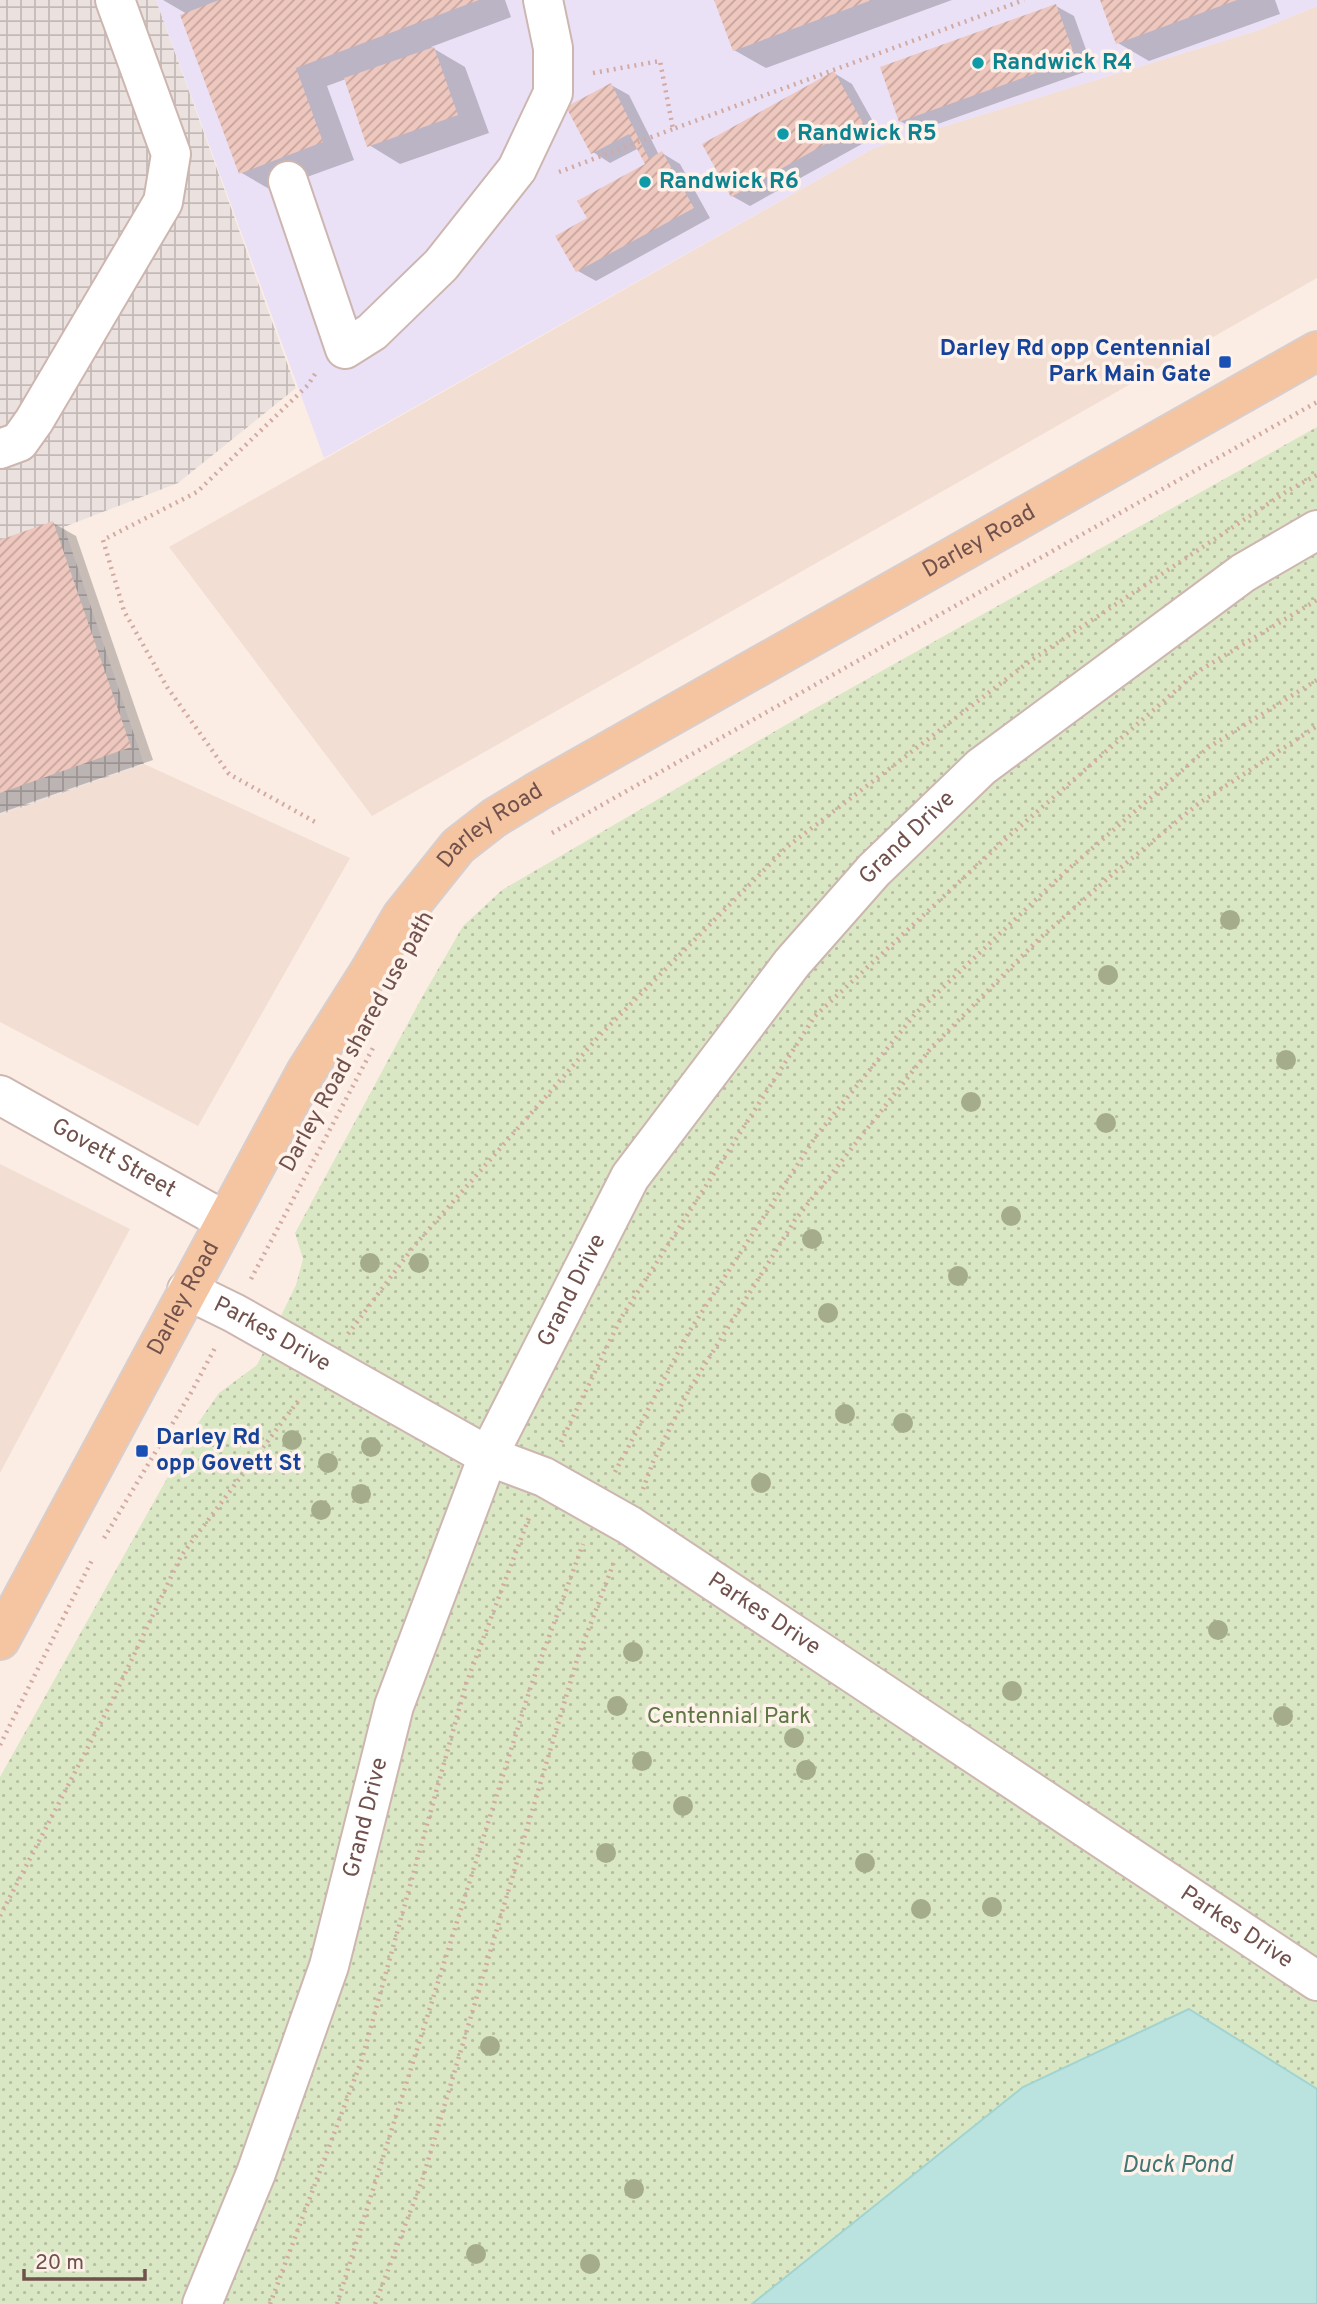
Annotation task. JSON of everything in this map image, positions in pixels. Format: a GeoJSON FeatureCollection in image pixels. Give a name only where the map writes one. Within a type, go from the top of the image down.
{"type":"FeatureCollection","features":[{"type":"Feature","properties":{"kind":"main road","name":"Darley Road"},"geometry":{"type":"LineString","coordinates":[[0,1640],[306,1072],[402,915],[458,846],[494,818],[540,790],[1317,351]]}},
{"type":"Feature","properties":{"kind":"street"},"geometry":{"type":"LineString","coordinates":[[0,449],[19,442],[34,421],[163,202],[172,154],[115,0]]}},
{"type":"Feature","properties":{"kind":"street"},"geometry":{"type":"LineString","coordinates":[[288,181],[345,349],[372,332],[441,265],[520,163],[553,93],[553,48],[543,0]]}},
{"type":"Feature","properties":{"kind":"street","name":"Grand Drive"},"geometry":{"type":"LineString","coordinates":[[202,2304],[256,2174],[329,1966],[394,1706],[488,1456],[630,1177],[792,963],[874,870],[981,766],[1243,573],[1317,530]]}},
{"type":"Feature","properties":{"kind":"street","name":"Govett Street"},"geometry":{"type":"LineString","coordinates":[[0,1095],[225,1221]]}},
{"type":"Feature","properties":{"kind":"street","name":"Parkes Drive"},"geometry":{"type":"LineString","coordinates":[[187,1290],[234,1313],[488,1456],[544,1477],[613,1516],[1317,1981]]}},
{"type":"Feature","properties":{"kind":"path"},"geometry":{"type":"LineString","coordinates":[[520,163],[550,176],[1024,0]]}},
{"type":"Feature","properties":{"kind":"path"},"geometry":{"type":"LineString","coordinates":[[553,80],[660,61],[673,129]]}},
{"type":"Feature","properties":{"kind":"path"},"geometry":{"type":"LineString","coordinates":[[317,823],[229,774],[167,687],[124,611],[103,540],[197,492],[308,385],[341,335]]}},
{"type":"Feature","properties":{"kind":"path"},"geometry":{"type":"LineString","coordinates":[[549,835],[1317,402]]}},
{"type":"Feature","properties":{"kind":"path"},"geometry":{"type":"LineString","coordinates":[[0,1916],[111,1703],[181,1556],[414,1246],[591,1045],[787,847],[1030,661],[1289,490],[1317,475]]}},
{"type":"Feature","properties":{"kind":"path"},"geometry":{"type":"LineString","coordinates":[[270,2304],[362,2059],[466,1684],[544,1477],[621,1318],[815,1016],[1000,844],[1196,672],[1317,600]]}},
{"type":"Feature","properties":{"kind":"path"},"geometry":{"type":"LineString","coordinates":[[337,2304],[531,1686],[613,1516],[689,1332],[816,1136],[916,1013],[1065,872],[1209,747],[1317,680]]}},
{"type":"Feature","properties":{"kind":"path"},"geometry":{"type":"LineString","coordinates":[[375,2304],[422,2181],[577,1660],[613,1516],[653,1462],[688,1390],[795,1220],[930,1048],[1039,939],[1125,864],[1198,804],[1317,726]]}},
{"type":"Feature","properties":{"kind":"path","name":"Darley Road shared use path"},"geometry":{"type":"LineString","coordinates":[[0,1745],[100,1546],[192,1391],[375,1044]]}},
{"type":"Feature","properties":{"kind":"shaded area"},"geometry":{"type":"Polygon","coordinates":[[[0,0],[156,0],[296,388],[178,483],[64,527],[144,764],[0,815],[0,0]]]}},
{"type":"Feature","properties":{"kind":"shaded area"},"geometry":{"type":"Polygon","coordinates":[[[156,0],[1317,0],[1317,6],[1259,30],[874,148],[324,458],[156,0]]]}},
{"type":"Feature","properties":{"kind":"shaded area"},"geometry":{"type":"Polygon","coordinates":[[[1317,6],[1317,278],[372,816],[169,547],[874,148],[1259,30],[1317,6]]]}},
{"type":"Feature","properties":{"kind":"shaded area"},"geometry":{"type":"Polygon","coordinates":[[[144,764],[350,858],[198,1126],[0,1022],[0,815],[144,764]]]}},
{"type":"Feature","properties":{"kind":"shaded area"},"geometry":{"type":"Polygon","coordinates":[[[0,1164],[130,1229],[0,1473],[0,1164]]]}},
{"type":"Feature","properties":{"kind":"green space","name":"Centennial Park"},"geometry":{"type":"Polygon","coordinates":[[[1317,427],[1317,2304],[0,2304],[0,1777],[198,1423],[219,1393],[257,1365],[296,1285],[303,1259],[295,1233],[463,926],[502,890],[796,719],[1317,427]]]}},
{"type":"Feature","properties":{"kind":"water","name":"Duck Pond"},"geometry":{"type":"Polygon","coordinates":[[[1189,2009],[1317,2089],[1317,2304],[752,2304],[1023,2087],[1189,2009]]]}},
{"type":"Feature","properties":{"kind":"building"},"geometry":{"type":"Polygon","coordinates":[[[219,0],[479,0],[296,68],[323,142],[239,174],[180,15],[219,0]]]}},
{"type":"Feature","properties":{"kind":"building"},"geometry":{"type":"Polygon","coordinates":[[[714,0],[872,0],[733,51],[714,0]]]}},
{"type":"Feature","properties":{"kind":"building"},"geometry":{"type":"Polygon","coordinates":[[[1100,0],[1237,0],[1116,44],[1100,0]]]}},
{"type":"Feature","properties":{"kind":"building","name":"Randwick R4"},"geometry":{"type":"Polygon","coordinates":[[[1056,4],[1076,59],[899,122],[880,67],[1056,4]]]}},
{"type":"Feature","properties":{"kind":"building"},"geometry":{"type":"Polygon","coordinates":[[[434,47],[458,115],[367,147],[344,78],[434,47]]]}},
{"type":"Feature","properties":{"kind":"building","name":"Randwick R5"},"geometry":{"type":"Polygon","coordinates":[[[834,71],[863,123],[731,197],[702,144],[834,71]]]}},
{"type":"Feature","properties":{"kind":"building","name":"Randwick R6"},"geometry":{"type":"Polygon","coordinates":[[[611,83],[649,159],[662,151],[694,208],[576,272],[555,236],[587,218],[577,201],[645,164],[629,134],[591,154],[566,107],[611,83]]]}},
{"type":"Feature","properties":{"kind":"building"},"geometry":{"type":"Polygon","coordinates":[[[53,521],[131,747],[0,793],[0,540],[53,521]]]}},
{"type":"Feature","properties":{"kind":"place","name":"Randwick R4"},"geometry":{"type":"Point","coordinates":[978,63]}},
{"type":"Feature","properties":{"kind":"place","name":"Randwick R5"},"geometry":{"type":"Point","coordinates":[783,134]}},
{"type":"Feature","properties":{"kind":"place","name":"Randwick R6"},"geometry":{"type":"Point","coordinates":[645,182]}},
{"type":"Feature","properties":{"kind":"place","name":"Darley Rd opp Centennial Park Main Gate"},"geometry":{"type":"Point","coordinates":[1225,362]}},
{"type":"Feature","properties":{"kind":"place","name":"Darley Rd opp Govett St"},"geometry":{"type":"Point","coordinates":[142,1451]}}]}
